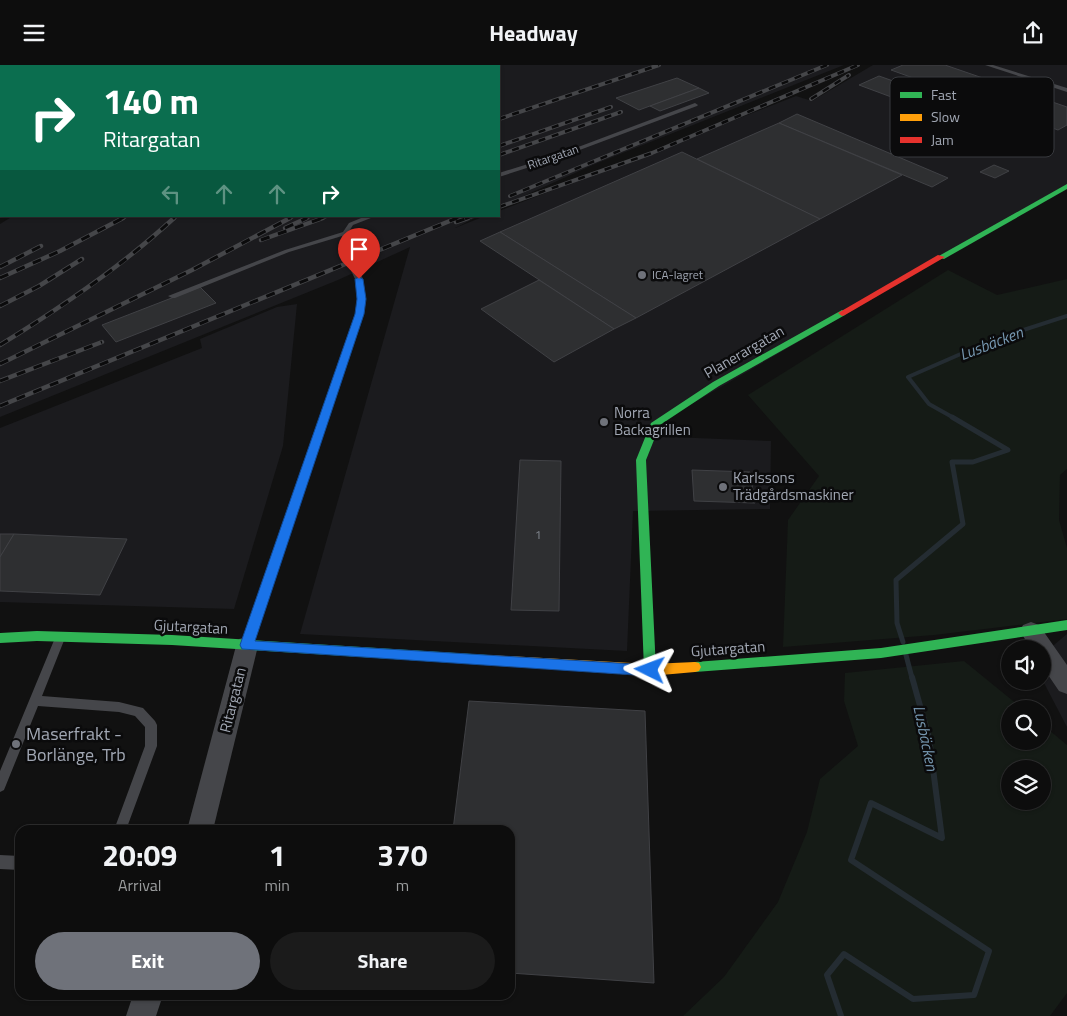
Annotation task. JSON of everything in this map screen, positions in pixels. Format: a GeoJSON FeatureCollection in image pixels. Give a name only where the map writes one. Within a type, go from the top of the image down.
{"type":"FeatureCollection","features":[{"type":"Feature","properties":{"kind":"street","name":"Planerargatan"},"geometry":{"type":"LineString","coordinates":[[650,670],[641,460],[656,423],[716,384],[1067,186]]}},
{"type":"Feature","properties":{"kind":"street","name":"Gjutargatan"},"geometry":{"type":"LineString","coordinates":[[0,638],[60,637],[247,645],[650,670],[881,653],[1067,625]]}},
{"type":"Feature","properties":{"kind":"street"},"geometry":{"type":"LineString","coordinates":[[1031,631],[1067,684]]}},
{"type":"Feature","properties":{"kind":"street","name":"Ritargatan"},"geometry":{"type":"LineString","coordinates":[[201,825],[247,645]]}},
{"type":"Feature","properties":{"kind":"street"},"geometry":{"type":"LineString","coordinates":[[141,1016],[146,1000]]}},
{"type":"Feature","properties":{"kind":"lane"},"geometry":{"type":"LineString","coordinates":[[988,65],[1026,77]]}},
{"type":"Feature","properties":{"kind":"lane"},"geometry":{"type":"LineString","coordinates":[[1054,86],[1067,90]]}},
{"type":"Feature","properties":{"kind":"lane","name":"Ritargatan"},"geometry":{"type":"LineString","coordinates":[[500,175],[695,105]]}},
{"type":"Feature","properties":{"kind":"lane"},"geometry":{"type":"LineString","coordinates":[[172,296],[287,251],[346,233],[351,224],[370,217]]}},
{"type":"Feature","properties":{"kind":"lane","name":"Ritargatan"},"geometry":{"type":"LineString","coordinates":[[247,645],[360,314],[362,299],[359,279],[351,262],[346,233]]}},
{"type":"Feature","properties":{"kind":"lane"},"geometry":{"type":"LineString","coordinates":[[0,786],[60,637]]}},
{"type":"Feature","properties":{"kind":"lane"},"geometry":{"type":"LineString","coordinates":[[34,701],[119,707],[139,712],[151,725],[151,746],[122,825]]}},
{"type":"Feature","properties":{"kind":"lane"},"geometry":{"type":"LineString","coordinates":[[0,862],[15,863]]}},
{"type":"Feature","properties":{"kind":"shaded area"},"geometry":{"type":"Polygon","coordinates":[[[500,65],[844,65],[595,164],[500,207],[500,65]]]}},
{"type":"Feature","properties":{"kind":"shaded area"},"geometry":{"type":"Polygon","coordinates":[[[873,65],[1067,65],[1067,186],[657,424],[671,437],[771,441],[770,509],[633,511],[627,651],[300,634],[410,247],[338,280],[0,417],[0,224],[11,217],[477,217],[455,228],[482,217],[500,217],[500,211],[796,96],[812,101],[873,65]]]}},
{"type":"Feature","properties":{"kind":"shaded area"},"geometry":{"type":"Polygon","coordinates":[[[948,270],[997,295],[1067,279],[1067,469],[1060,475],[1059,520],[1067,548],[1067,619],[934,635],[783,647],[788,520],[819,476],[748,395],[948,270]]]}},
{"type":"Feature","properties":{"kind":"shaded area"},"geometry":{"type":"Polygon","coordinates":[[[297,304],[283,446],[234,609],[0,602],[0,428],[202,348],[200,339],[277,307],[297,304]]]}},
{"type":"Feature","properties":{"kind":"shaded area"},"geometry":{"type":"Polygon","coordinates":[[[1067,634],[1067,727],[1048,690],[1051,690],[1051,647],[1067,634]]]}},
{"type":"Feature","properties":{"kind":"shaded area"},"geometry":{"type":"Polygon","coordinates":[[[964,661],[1012,700],[1001,700],[1001,750],[1051,750],[1051,732],[1067,745],[1067,993],[1050,1016],[683,1016],[724,977],[778,902],[807,832],[820,779],[858,746],[844,701],[845,673],[964,661]]]}},
{"type":"Feature","properties":{"kind":"building"},"geometry":{"type":"Polygon","coordinates":[[[903,65],[945,65],[980,77],[910,77],[891,70],[903,65]]]}},
{"type":"Feature","properties":{"kind":"building"},"geometry":{"type":"Polygon","coordinates":[[[879,76],[890,80],[890,97],[859,85],[879,76]]]}},
{"type":"Feature","properties":{"kind":"building"},"geometry":{"type":"Polygon","coordinates":[[[677,78],[699,88],[639,110],[616,98],[677,78]]]}},
{"type":"Feature","properties":{"kind":"building"},"geometry":{"type":"Polygon","coordinates":[[[699,88],[709,93],[660,111],[650,106],[699,88]]]}},
{"type":"Feature","properties":{"kind":"building"},"geometry":{"type":"Polygon","coordinates":[[[1054,103],[1067,107],[1067,125],[1058,130],[1054,129],[1054,103]]]}},
{"type":"Feature","properties":{"kind":"building"},"geometry":{"type":"Polygon","coordinates":[[[797,114],[890,153],[890,157],[898,157],[948,178],[932,187],[779,123],[797,114]]]}},
{"type":"Feature","properties":{"kind":"building"},"geometry":{"type":"Polygon","coordinates":[[[779,123],[902,175],[820,219],[697,159],[779,123]]]}},
{"type":"Feature","properties":{"kind":"building","name":"ICA-lagret"},"geometry":{"type":"Polygon","coordinates":[[[682,152],[820,219],[636,318],[500,232],[682,152]]]}},
{"type":"Feature","properties":{"kind":"building"},"geometry":{"type":"Polygon","coordinates":[[[994,165],[1009,171],[995,178],[980,172],[994,165]]]}},
{"type":"Feature","properties":{"kind":"building"},"geometry":{"type":"Polygon","coordinates":[[[500,232],[636,318],[614,329],[480,241],[500,232]]]}},
{"type":"Feature","properties":{"kind":"building"},"geometry":{"type":"Polygon","coordinates":[[[539,280],[614,329],[554,362],[481,309],[539,280]]]}},
{"type":"Feature","properties":{"kind":"building"},"geometry":{"type":"Polygon","coordinates":[[[200,287],[216,303],[116,342],[102,325],[200,287]]]}},
{"type":"Feature","properties":{"kind":"building"},"geometry":{"type":"Polygon","coordinates":[[[520,460],[561,461],[559,611],[511,610],[520,460]]]}},
{"type":"Feature","properties":{"kind":"building","name":"Karlssons Trädgårdsmaskiner"},"geometry":{"type":"Polygon","coordinates":[[[692,470],[750,472],[755,503],[694,501],[692,470]]]}},
{"type":"Feature","properties":{"kind":"building"},"geometry":{"type":"Polygon","coordinates":[[[0,534],[14,534],[0,557],[0,534]]]}},
{"type":"Feature","properties":{"kind":"building"},"geometry":{"type":"Polygon","coordinates":[[[14,534],[127,539],[100,595],[0,591],[0,557],[14,534]]]}},
{"type":"Feature","properties":{"kind":"building"},"geometry":{"type":"Polygon","coordinates":[[[469,701],[645,711],[654,983],[515,973],[515,825],[454,825],[469,701]]]}},
{"type":"Feature","properties":{"kind":"waterway","name":"Lusbäcken"},"geometry":{"type":"LineString","coordinates":[[954,418],[929,404],[908,377],[995,339],[1067,316]]}},
{"type":"Feature","properties":{"kind":"waterway","name":"Lusbäcken"},"geometry":{"type":"LineString","coordinates":[[903,642],[897,623],[896,580],[963,524],[952,462],[973,462],[1008,450],[952,417]]}},
{"type":"Feature","properties":{"kind":"waterway","name":"Lusbäcken"},"geometry":{"type":"LineString","coordinates":[[906,655],[912,678]]}},
{"type":"Feature","properties":{"kind":"waterway","name":"Lusbäcken"},"geometry":{"type":"LineString","coordinates":[[841,1016],[827,975],[844,954],[913,999],[974,995],[989,951],[851,860],[871,803],[942,838],[929,738],[912,677]]}},
{"type":"Feature","properties":{"kind":"railway"},"geometry":{"type":"LineString","coordinates":[[500,119],[659,65]]}},
{"type":"Feature","properties":{"kind":"railway"},"geometry":{"type":"LineString","coordinates":[[510,196],[827,65]]}},
{"type":"Feature","properties":{"kind":"railway"},"geometry":{"type":"LineString","coordinates":[[500,207],[652,153],[858,65]]}},
{"type":"Feature","properties":{"kind":"railway"},"geometry":{"type":"LineString","coordinates":[[811,99],[849,75]]}},
{"type":"Feature","properties":{"kind":"railway"},"geometry":{"type":"LineString","coordinates":[[500,146],[611,107]]}},
{"type":"Feature","properties":{"kind":"railway"},"geometry":{"type":"LineString","coordinates":[[500,155],[621,112]]}},
{"type":"Feature","properties":{"kind":"railway"},"geometry":{"type":"LineString","coordinates":[[304,219],[308,217]]}},
{"type":"Feature","properties":{"kind":"railway"},"geometry":{"type":"LineString","coordinates":[[319,219],[324,217]]}},
{"type":"Feature","properties":{"kind":"railway"},"geometry":{"type":"LineString","coordinates":[[454,219],[459,217]]}},
{"type":"Feature","properties":{"kind":"railway"},"geometry":{"type":"LineString","coordinates":[[465,219],[470,217]]}},
{"type":"Feature","properties":{"kind":"railway"},"geometry":{"type":"LineString","coordinates":[[0,278],[60,251],[123,218]]}},
{"type":"Feature","properties":{"kind":"railway"},"geometry":{"type":"LineString","coordinates":[[0,345],[112,270],[174,218]]}},
{"type":"Feature","properties":{"kind":"railway"},"geometry":{"type":"LineString","coordinates":[[0,364],[192,270],[290,218]]}},
{"type":"Feature","properties":{"kind":"railway"},"geometry":{"type":"LineString","coordinates":[[285,228],[307,218]]}},
{"type":"Feature","properties":{"kind":"railway"},"geometry":{"type":"LineString","coordinates":[[261,240],[323,218]]}},
{"type":"Feature","properties":{"kind":"railway"},"geometry":{"type":"LineString","coordinates":[[0,406],[457,218]]}},
{"type":"Feature","properties":{"kind":"railway"},"geometry":{"type":"LineString","coordinates":[[456,222],[465,219]]}},
{"type":"Feature","properties":{"kind":"railway"},"geometry":{"type":"LineString","coordinates":[[0,267],[41,246]]}},
{"type":"Feature","properties":{"kind":"railway"},"geometry":{"type":"LineString","coordinates":[[0,306],[39,286],[82,259]]}},
{"type":"Feature","properties":{"kind":"railway"},"geometry":{"type":"LineString","coordinates":[[0,381],[102,342]]}},
{"type":"Feature","properties":{"kind":"traffic: fast"},"geometry":{"type":"LineString","coordinates":[[941,257],[1067,186]]}},
{"type":"Feature","properties":{"kind":"traffic: fast"},"geometry":{"type":"LineString","coordinates":[[650,670],[641,460],[656,423],[716,384],[842,313]]}},
{"type":"Feature","properties":{"kind":"traffic: fast"},"geometry":{"type":"LineString","coordinates":[[695,667],[881,653],[1067,625]]}},
{"type":"Feature","properties":{"kind":"traffic: fast"},"geometry":{"type":"LineString","coordinates":[[0,638],[37,636],[172,640],[488,660]]}},
{"type":"Feature","properties":{"kind":"traffic: slow"},"geometry":{"type":"LineString","coordinates":[[488,660],[650,670],[695,667]]}},
{"type":"Feature","properties":{"kind":"traffic: jam"},"geometry":{"type":"LineString","coordinates":[[842,313],[941,257]]}},
{"type":"Feature","properties":{"kind":"place","name":"ICA-lagret"},"geometry":{"type":"Point","coordinates":[642,275]}},
{"type":"Feature","properties":{"kind":"place","name":"Norra Backagrillen"},"geometry":{"type":"Point","coordinates":[604,422]}},
{"type":"Feature","properties":{"kind":"place","name":"Karlssons Trädgårdsmaskiner"},"geometry":{"type":"Point","coordinates":[723,487]}},
{"type":"Feature","properties":{"kind":"place","name":"Maserfrakt - Borlänge, Trb"},"geometry":{"type":"Point","coordinates":[16,744]}},
{"type":"Feature","properties":{"kind":"route"},"geometry":{"type":"LineString","coordinates":[[359,279],[362,299],[360,314],[247,645],[442,659],[650,670]]}}]}
